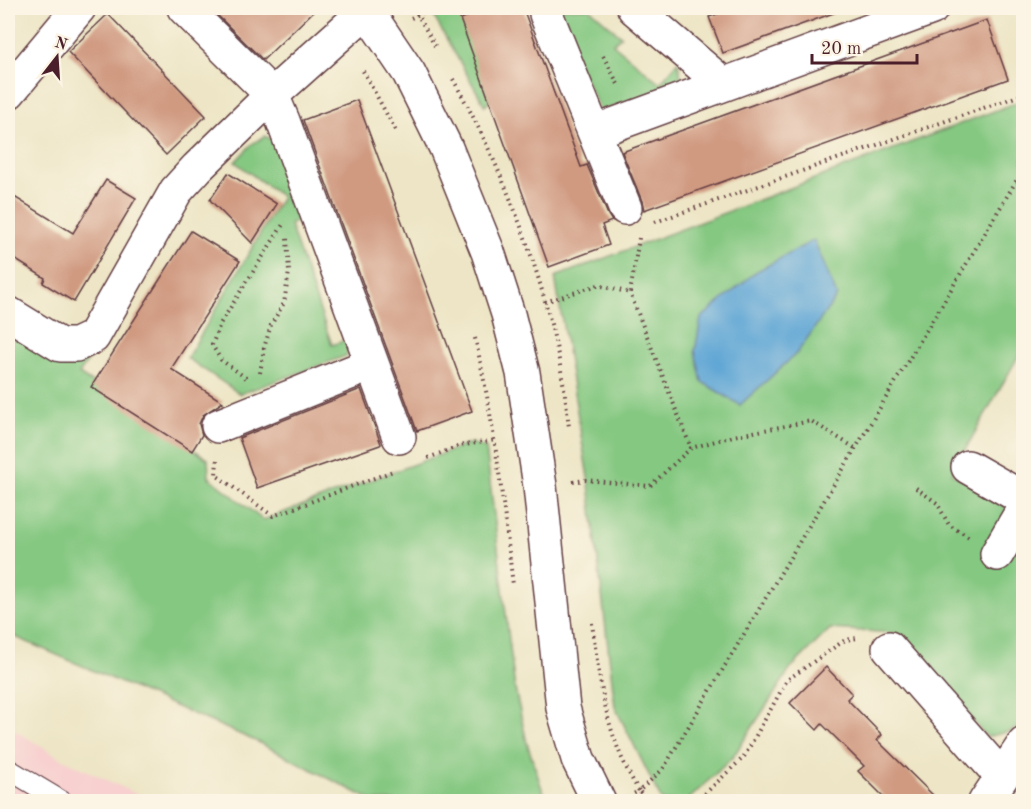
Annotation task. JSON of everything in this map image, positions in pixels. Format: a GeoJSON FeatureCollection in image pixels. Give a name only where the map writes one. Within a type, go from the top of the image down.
{"type":"FeatureCollection","features":[{"type":"Feature","properties":{"kind":"street"},"geometry":{"type":"LineString","coordinates":[[9,92],[79,8]]}},
{"type":"Feature","properties":{"kind":"street"},"geometry":{"type":"LineString","coordinates":[[184,8],[272,95],[372,364],[409,449]]}},
{"type":"Feature","properties":{"kind":"street"},"geometry":{"type":"LineString","coordinates":[[634,8],[723,84]]}},
{"type":"Feature","properties":{"kind":"street"},"geometry":{"type":"LineString","coordinates":[[594,132],[932,8]]}},
{"type":"Feature","properties":{"kind":"street"},"geometry":{"type":"LineString","coordinates":[[8,313],[60,345],[76,345],[93,337],[176,191],[196,168],[272,95],[366,9],[409,73],[446,147],[488,252],[508,314],[523,373],[540,486],[563,708],[578,759],[599,801]]}},
{"type":"Feature","properties":{"kind":"street"},"geometry":{"type":"LineString","coordinates":[[546,14],[630,219]]}},
{"type":"Feature","properties":{"kind":"street"},"geometry":{"type":"LineString","coordinates":[[218,426],[262,396],[372,364]]}},
{"type":"Feature","properties":{"kind":"street"},"geometry":{"type":"LineString","coordinates":[[968,467],[1023,499]]}},
{"type":"Feature","properties":{"kind":"street"},"geometry":{"type":"LineString","coordinates":[[997,554],[1023,508]]}},
{"type":"Feature","properties":{"kind":"street"},"geometry":{"type":"LineString","coordinates":[[889,648],[993,789],[1023,744]]}},
{"type":"Feature","properties":{"kind":"lane"},"geometry":{"type":"LineString","coordinates":[[8,769],[63,801]]}},
{"type":"Feature","properties":{"kind":"path"},"geometry":{"type":"LineString","coordinates":[[341,32],[402,142]]}},
{"type":"Feature","properties":{"kind":"path"},"geometry":{"type":"LineString","coordinates":[[598,47],[635,116]]}},
{"type":"Feature","properties":{"kind":"path"},"geometry":{"type":"LineString","coordinates":[[691,448],[630,293],[639,239],[630,219],[1023,93]]}},
{"type":"Feature","properties":{"kind":"path"},"geometry":{"type":"LineString","coordinates":[[650,801],[639,791],[663,770],[1023,168]]}},
{"type":"Feature","properties":{"kind":"path"},"geometry":{"type":"LineString","coordinates":[[286,220],[289,272],[284,303],[271,325],[264,348],[262,396],[222,360],[212,345],[220,324],[286,220]]}},
{"type":"Feature","properties":{"kind":"path"},"geometry":{"type":"LineString","coordinates":[[508,314],[598,285],[630,293]]}},
{"type":"Feature","properties":{"kind":"path"},"geometry":{"type":"LineString","coordinates":[[474,333],[488,394],[513,588]]}},
{"type":"Feature","properties":{"kind":"path"},"geometry":{"type":"LineString","coordinates":[[540,486],[585,480],[650,486],[691,448],[733,436],[811,421],[855,448]]}},
{"type":"Feature","properties":{"kind":"path"},"geometry":{"type":"LineString","coordinates":[[218,426],[216,476],[273,516],[398,469]]}},
{"type":"Feature","properties":{"kind":"path"},"geometry":{"type":"LineString","coordinates":[[409,449],[459,446],[532,434]]}},
{"type":"Feature","properties":{"kind":"path"},"geometry":{"type":"LineString","coordinates":[[696,801],[744,757],[787,680],[845,640],[883,632],[889,648]]}},
{"type":"Feature","properties":{"kind":"shaded area"},"geometry":{"type":"Polygon","coordinates":[[[8,726],[59,757],[151,801],[8,801],[8,726]]]}},
{"type":"Feature","properties":{"kind":"green space"},"geometry":{"type":"Polygon","coordinates":[[[429,8],[461,8],[490,101],[485,106],[429,8]]]}},
{"type":"Feature","properties":{"kind":"green space"},"geometry":{"type":"Polygon","coordinates":[[[549,8],[589,8],[621,36],[613,44],[660,83],[678,62],[681,76],[676,87],[601,111],[549,8]]]}},
{"type":"Feature","properties":{"kind":"green space"},"geometry":{"type":"Polygon","coordinates":[[[1023,100],[1023,348],[952,473],[1023,517],[1023,725],[1011,731],[987,737],[895,633],[830,629],[791,668],[733,757],[687,801],[662,801],[615,707],[589,484],[555,277],[1023,100]]]}},
{"type":"Feature","properties":{"kind":"green space"},"geometry":{"type":"Polygon","coordinates":[[[265,136],[274,141],[303,217],[290,225],[332,345],[351,338],[346,356],[240,394],[187,358],[282,197],[235,162],[252,144],[265,136]]]}},
{"type":"Feature","properties":{"kind":"green space"},"geometry":{"type":"Polygon","coordinates":[[[8,321],[99,344],[79,374],[208,459],[209,477],[263,520],[471,443],[486,448],[515,689],[527,743],[546,801],[373,801],[260,743],[13,636],[8,630],[8,321]]]}},
{"type":"Feature","properties":{"kind":"water"},"geometry":{"type":"Polygon","coordinates":[[[814,240],[837,296],[797,353],[740,405],[702,382],[695,351],[701,318],[757,271],[814,240]]]}},
{"type":"Feature","properties":{"kind":"building"},"geometry":{"type":"Polygon","coordinates":[[[210,8],[317,8],[263,60],[210,8]]]}},
{"type":"Feature","properties":{"kind":"building"},"geometry":{"type":"Polygon","coordinates":[[[492,8],[523,8],[581,167],[587,165],[612,221],[602,225],[609,245],[549,267],[460,19],[492,8]]]}},
{"type":"Feature","properties":{"kind":"building"},"geometry":{"type":"Polygon","coordinates":[[[734,8],[838,8],[839,11],[723,53],[709,17],[734,8]]]}},
{"type":"Feature","properties":{"kind":"building"},"geometry":{"type":"Polygon","coordinates":[[[108,14],[206,116],[166,155],[68,52],[108,14]]]}},
{"type":"Feature","properties":{"kind":"building"},"geometry":{"type":"Polygon","coordinates":[[[987,20],[1008,79],[644,210],[622,152],[987,20]]]}},
{"type":"Feature","properties":{"kind":"building"},"geometry":{"type":"Polygon","coordinates":[[[357,100],[472,411],[417,431],[303,120],[357,100]]]}},
{"type":"Feature","properties":{"kind":"building"},"geometry":{"type":"Polygon","coordinates":[[[228,173],[277,204],[252,243],[210,200],[228,173]]]}},
{"type":"Feature","properties":{"kind":"building"},"geometry":{"type":"Polygon","coordinates":[[[106,180],[136,198],[74,302],[43,283],[45,278],[8,255],[8,193],[73,233],[106,180]]]}},
{"type":"Feature","properties":{"kind":"building"},"geometry":{"type":"Polygon","coordinates":[[[191,231],[240,261],[171,369],[223,402],[203,415],[199,424],[202,435],[192,451],[91,387],[191,231]]]}},
{"type":"Feature","properties":{"kind":"building"},"geometry":{"type":"Polygon","coordinates":[[[361,389],[380,445],[257,488],[239,438],[361,389]]]}},
{"type":"Feature","properties":{"kind":"building"},"geometry":{"type":"Polygon","coordinates":[[[826,667],[852,694],[847,699],[882,735],[877,740],[939,801],[888,801],[858,771],[864,766],[822,724],[817,730],[790,703],[826,667]]]}}]}
